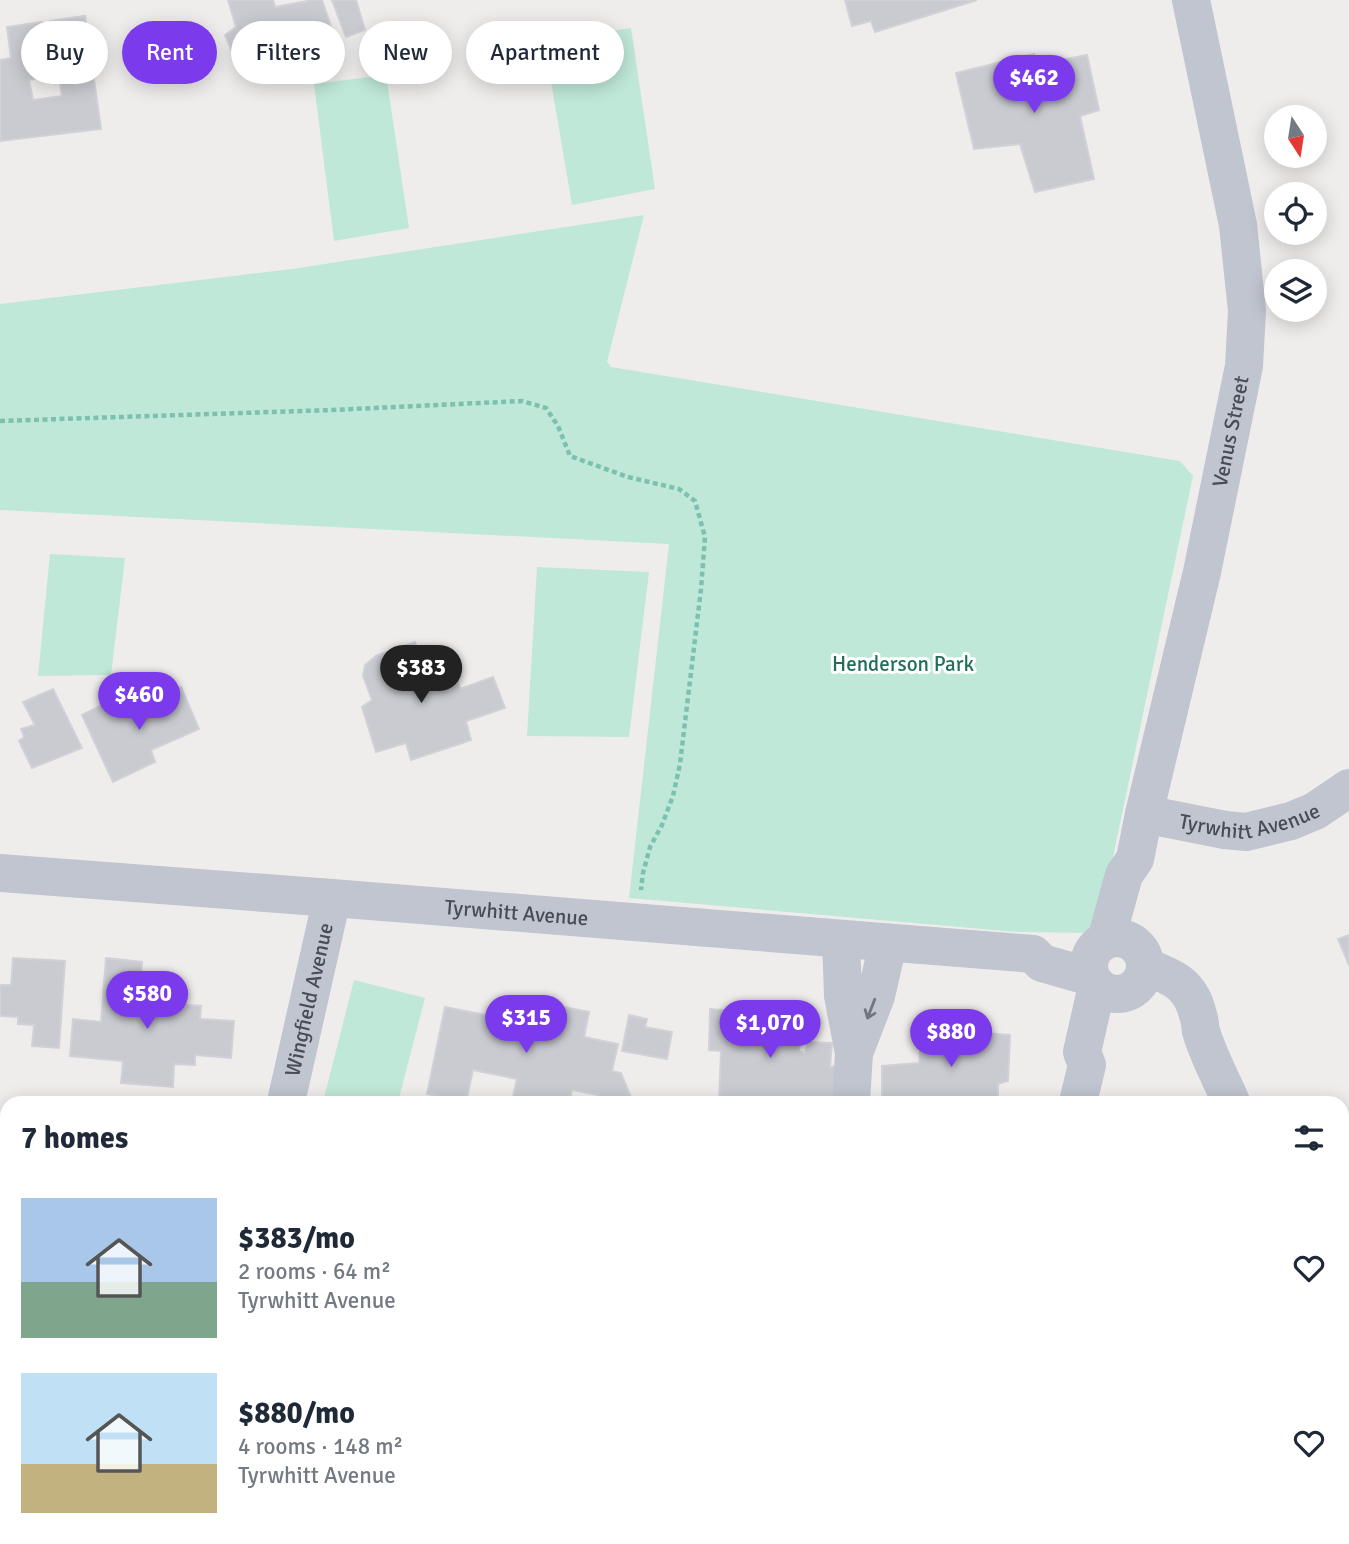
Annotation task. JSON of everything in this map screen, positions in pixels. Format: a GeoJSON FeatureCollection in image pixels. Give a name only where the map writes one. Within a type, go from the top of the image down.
{"type":"FeatureCollection","features":[{"type":"Feature","properties":{"kind":"street","name":"Venus Street"},"geometry":{"type":"LineString","coordinates":[[1079,1096],[1087,1065],[1082,1052],[1116,968],[1141,880],[1135,859],[1144,814],[1205,559],[1244,366],[1247,311],[1238,225],[1191,0]]}},
{"type":"Feature","properties":{"kind":"street","name":"Tyrwhitt Avenue"},"geometry":{"type":"LineString","coordinates":[[1144,814],[1246,832],[1292,821],[1315,811],[1349,788]]}},
{"type":"Feature","properties":{"kind":"street","name":"Tyrwhitt Avenue"},"geometry":{"type":"LineString","coordinates":[[0,873],[1033,954],[1042,962],[1116,968],[1163,994],[1177,1005],[1201,1032],[1228,1096]]}},
{"type":"Feature","properties":{"kind":"street","name":"Wingfield Avenue"},"geometry":{"type":"LineString","coordinates":[[287,1096],[332,898]]}},
{"type":"Feature","properties":{"kind":"street"},"geometry":{"type":"LineString","coordinates":[[841,939],[843,996],[854,1053],[851,1096]]}},
{"type":"Feature","properties":{"kind":"street"},"geometry":{"type":"LineString","coordinates":[[854,1053],[876,996],[888,943]]}},
{"type":"Feature","properties":{"kind":"path"},"geometry":{"type":"LineString","coordinates":[[0,421],[522,401],[546,408],[558,426],[570,456],[628,477],[679,489],[695,501],[705,537],[680,765],[673,796],[650,847],[643,873],[637,922]]}},
{"type":"Feature","properties":{"kind":"green space"},"geometry":{"type":"Polygon","coordinates":[[[631,28],[655,189],[572,205],[551,84],[624,84],[624,29],[631,28]]]}},
{"type":"Feature","properties":{"kind":"green space"},"geometry":{"type":"Polygon","coordinates":[[[359,78],[359,84],[387,84],[409,228],[334,241],[314,84],[345,84],[345,80],[359,78]]]}},
{"type":"Feature","properties":{"kind":"green space","name":"Henderson Park"},"geometry":{"type":"Polygon","coordinates":[[[644,215],[607,362],[611,367],[1180,461],[1193,476],[1097,933],[1017,932],[629,898],[669,544],[0,510],[0,304],[292,269],[644,215]]]}},
{"type":"Feature","properties":{"kind":"green space"},"geometry":{"type":"Polygon","coordinates":[[[50,554],[125,558],[111,675],[38,676],[50,554]]]}},
{"type":"Feature","properties":{"kind":"green space"},"geometry":{"type":"Polygon","coordinates":[[[537,567],[649,572],[629,737],[527,736],[537,567]]]}},
{"type":"Feature","properties":{"kind":"green space"},"geometry":{"type":"Polygon","coordinates":[[[354,980],[425,998],[400,1096],[325,1096],[354,980]]]}},
{"type":"Feature","properties":{"kind":"building"},"geometry":{"type":"Polygon","coordinates":[[[228,0],[273,0],[275,7],[322,0],[329,21],[234,21],[228,0]]]}},
{"type":"Feature","properties":{"kind":"building"},"geometry":{"type":"Polygon","coordinates":[[[332,0],[356,0],[362,21],[359,21],[359,32],[346,37],[345,21],[340,21],[332,0]]]}},
{"type":"Feature","properties":{"kind":"building"},"geometry":{"type":"Polygon","coordinates":[[[845,0],[977,0],[875,32],[871,21],[852,26],[845,0]]]}},
{"type":"Feature","properties":{"kind":"building"},"geometry":{"type":"Polygon","coordinates":[[[85,16],[86,21],[50,21],[85,16]]]}},
{"type":"Feature","properties":{"kind":"building"},"geometry":{"type":"Polygon","coordinates":[[[21,25],[21,84],[30,84],[33,100],[62,96],[60,84],[95,84],[101,129],[0,141],[0,60],[11,58],[7,27],[21,25]]]}},
{"type":"Feature","properties":{"kind":"building"},"geometry":{"type":"Polygon","coordinates":[[[231,31],[231,49],[225,35],[231,31]]]}},
{"type":"Feature","properties":{"kind":"building"},"geometry":{"type":"Polygon","coordinates":[[[1034,54],[1037,65],[1087,55],[1099,110],[1080,116],[1094,179],[1035,192],[1020,144],[974,149],[956,73],[1034,54]]]}},
{"type":"Feature","properties":{"kind":"building"},"geometry":{"type":"Polygon","coordinates":[[[415,642],[427,682],[434,691],[458,682],[460,689],[493,677],[505,708],[466,721],[471,740],[411,760],[406,743],[376,752],[362,707],[372,700],[363,676],[365,665],[376,656],[415,642]]]}},
{"type":"Feature","properties":{"kind":"building"},"geometry":{"type":"Polygon","coordinates":[[[181,687],[199,729],[151,750],[155,762],[113,782],[82,715],[108,702],[114,718],[181,687]]]}},
{"type":"Feature","properties":{"kind":"building"},"geometry":{"type":"Polygon","coordinates":[[[53,689],[82,748],[32,768],[19,741],[24,737],[21,729],[35,725],[23,702],[53,689]]]}},
{"type":"Feature","properties":{"kind":"building"},"geometry":{"type":"Polygon","coordinates":[[[1349,935],[1349,965],[1338,939],[1349,935]]]}},
{"type":"Feature","properties":{"kind":"building"},"geometry":{"type":"Polygon","coordinates":[[[13,958],[65,961],[59,1048],[32,1046],[34,1025],[18,1024],[18,1017],[0,1016],[0,985],[11,985],[13,958]]]}},
{"type":"Feature","properties":{"kind":"building"},"geometry":{"type":"Polygon","coordinates":[[[106,958],[142,962],[138,1009],[161,1011],[161,1003],[201,1006],[200,1019],[234,1021],[231,1058],[195,1055],[195,1065],[174,1064],[173,1087],[121,1083],[123,1061],[70,1056],[73,1019],[101,1022],[106,958]]]}},
{"type":"Feature","properties":{"kind":"building"},"geometry":{"type":"Polygon","coordinates":[[[525,999],[589,1012],[584,1037],[618,1044],[612,1071],[621,1073],[631,1096],[599,1096],[572,1090],[571,1096],[513,1096],[517,1079],[473,1070],[467,1096],[427,1094],[445,1007],[520,1022],[525,999]]]}},
{"type":"Feature","properties":{"kind":"building"},"geometry":{"type":"Polygon","coordinates":[[[710,1009],[800,1016],[799,1051],[805,1053],[808,1042],[832,1043],[830,1067],[840,1065],[839,1096],[719,1096],[721,1051],[709,1050],[710,1009]]]}},
{"type":"Feature","properties":{"kind":"building"},"geometry":{"type":"Polygon","coordinates":[[[629,1015],[647,1019],[645,1027],[672,1032],[667,1059],[622,1051],[629,1015]]]}},
{"type":"Feature","properties":{"kind":"building"},"geometry":{"type":"Polygon","coordinates":[[[922,1028],[1010,1035],[1008,1081],[998,1084],[998,1096],[882,1096],[882,1066],[919,1063],[922,1028]]]}}]}
